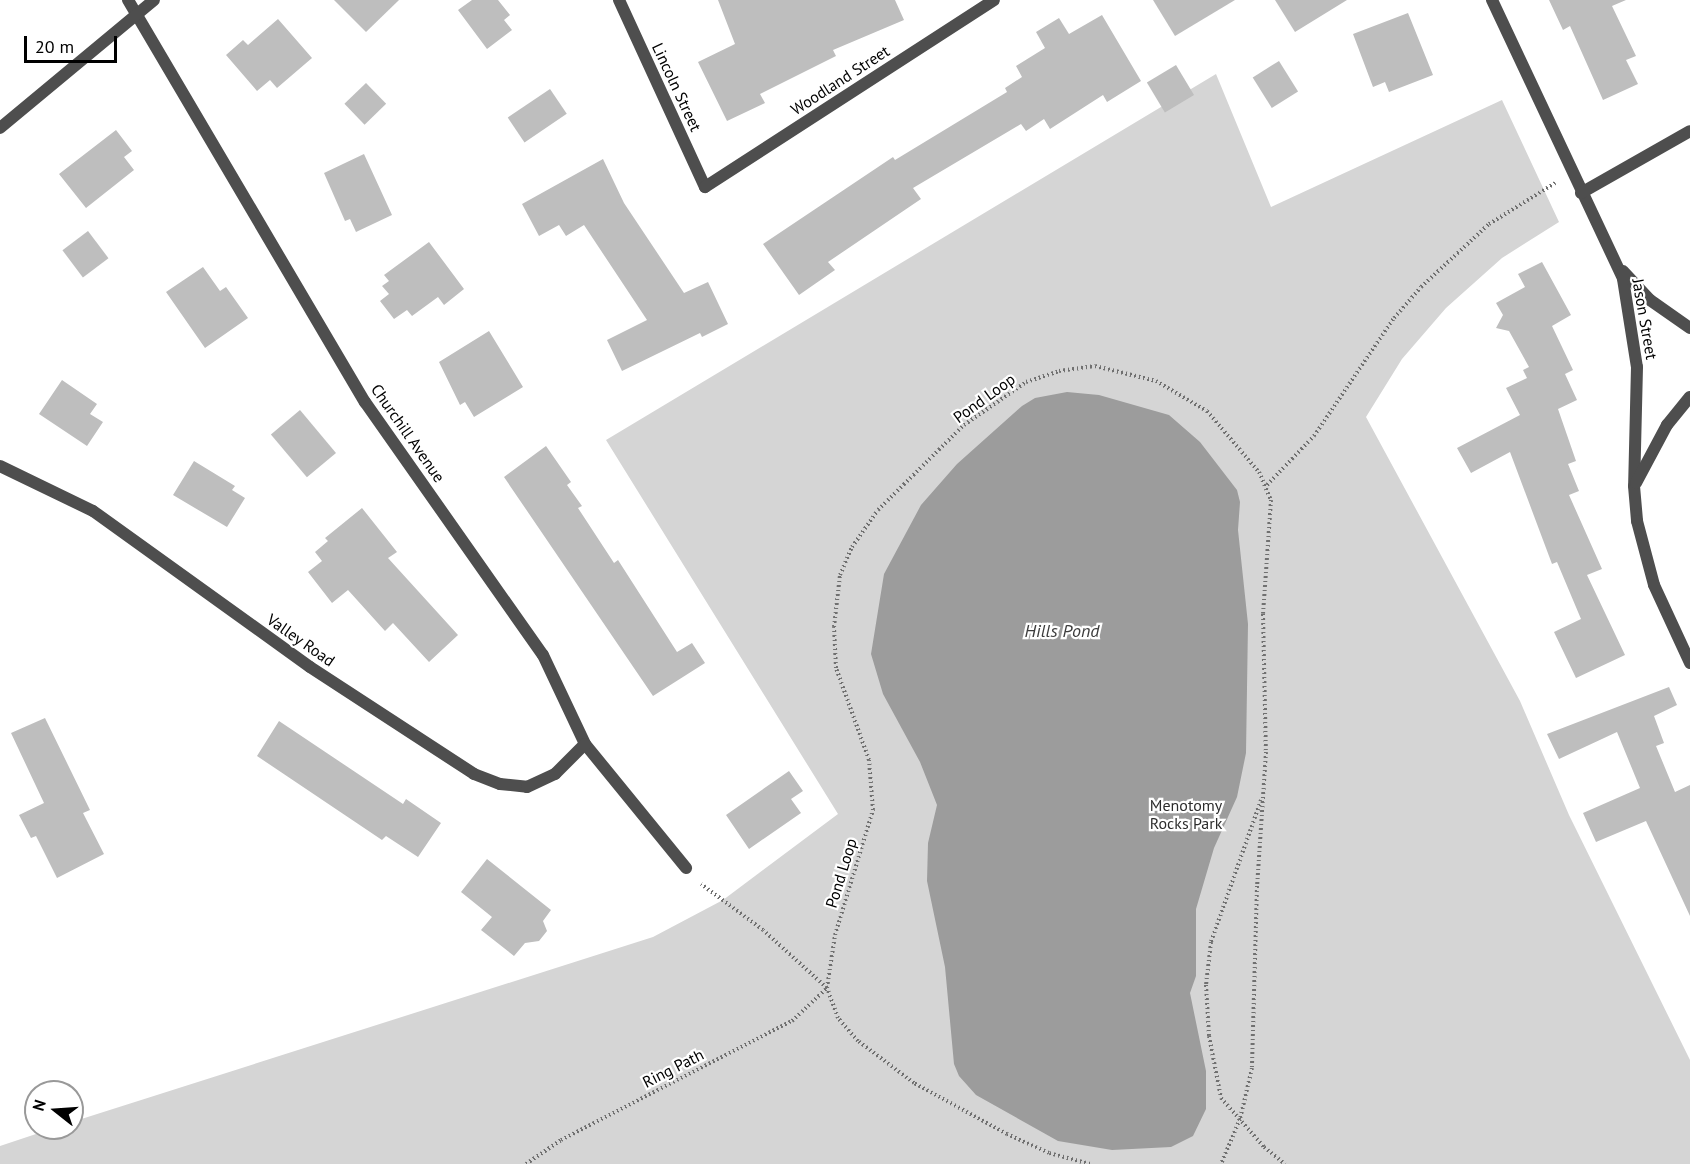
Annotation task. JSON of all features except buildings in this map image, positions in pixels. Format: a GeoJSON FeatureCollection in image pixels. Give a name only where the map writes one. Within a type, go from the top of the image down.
{"type":"FeatureCollection","features":[{"type":"Feature","properties":{"kind":"street","name":"Churchill Avenue"},"geometry":{"type":"LineString","coordinates":[[128,0],[365,402],[543,655],[585,744],[686,868]]}},
{"type":"Feature","properties":{"kind":"street"},"geometry":{"type":"LineString","coordinates":[[0,128],[154,0]]}},
{"type":"Feature","properties":{"kind":"street","name":"Lincoln Street"},"geometry":{"type":"LineString","coordinates":[[619,0],[705,187]]}},
{"type":"Feature","properties":{"kind":"street","name":"Woodland Street"},"geometry":{"type":"LineString","coordinates":[[705,187],[994,0]]}},
{"type":"Feature","properties":{"kind":"street","name":"Jason Street"},"geometry":{"type":"LineString","coordinates":[[1492,0],[1572,174],[1617,264],[1631,314],[1637,368],[1634,486],[1644,554],[1690,663]]}},
{"type":"Feature","properties":{"kind":"street"},"geometry":{"type":"LineString","coordinates":[[1581,193],[1690,130]]}},
{"type":"Feature","properties":{"kind":"street"},"geometry":{"type":"LineString","coordinates":[[1617,264],[1650,300],[1690,328]]}},
{"type":"Feature","properties":{"kind":"street"},"geometry":{"type":"LineString","coordinates":[[1634,486],[1667,425],[1690,397]]}},
{"type":"Feature","properties":{"kind":"street","name":"Valley Road"},"geometry":{"type":"LineString","coordinates":[[0,466],[93,511],[310,667],[474,774],[500,784],[526,787],[555,774],[585,744]]}},
{"type":"Feature","properties":{"kind":"path"},"geometry":{"type":"LineString","coordinates":[[1267,485],[1314,436],[1394,318],[1455,252],[1489,224],[1572,174]]}},
{"type":"Feature","properties":{"kind":"path","name":"Pond Loop"},"geometry":{"type":"LineString","coordinates":[[826,988],[835,935],[873,810],[869,760],[836,668],[836,603],[840,575],[852,547],[878,510],[964,425],[1026,382],[1059,371],[1095,366],[1156,381],[1208,411],[1267,485],[1272,518],[1263,615],[1264,794],[1257,886],[1252,1068],[1240,1119],[1221,1164]]}},
{"type":"Feature","properties":{"kind":"path"},"geometry":{"type":"LineString","coordinates":[[1264,794],[1211,942],[1206,985],[1215,1084],[1221,1098],[1264,1147],[1285,1164]]}},
{"type":"Feature","properties":{"kind":"path"},"geometry":{"type":"LineString","coordinates":[[686,868],[826,988],[844,1026],[914,1083],[1006,1134],[1049,1153],[1090,1164]]}},
{"type":"Feature","properties":{"kind":"path","name":"Ring Path"},"geometry":{"type":"LineString","coordinates":[[526,1164],[561,1140],[792,1022],[826,988]]}},
{"type":"Feature","properties":{"kind":"green space","name":"Menotomy Rocks Park"},"geometry":{"type":"Polygon","coordinates":[[[1216,74],[1271,207],[1502,100],[1559,222],[1502,258],[1446,308],[1402,359],[1366,417],[1520,701],[1569,815],[1690,1060],[1690,1164],[0,1164],[0,1146],[24,1138],[24,1140],[84,1140],[84,1118],[653,937],[723,900],[838,814],[606,440],[1216,74]]]}},
{"type":"Feature","properties":{"kind":"water","name":"Hills Pond"},"geometry":{"type":"Polygon","coordinates":[[[1067,392],[1099,395],[1169,415],[1200,442],[1237,490],[1240,502],[1238,530],[1248,624],[1246,753],[1237,797],[1214,848],[1196,909],[1196,976],[1190,993],[1206,1071],[1206,1109],[1193,1136],[1171,1147],[1112,1150],[1058,1141],[976,1095],[959,1076],[954,1064],[945,967],[927,881],[928,843],[937,805],[920,762],[883,694],[871,654],[884,574],[921,505],[957,464],[1022,406],[1035,398],[1067,392]]]}}]}
